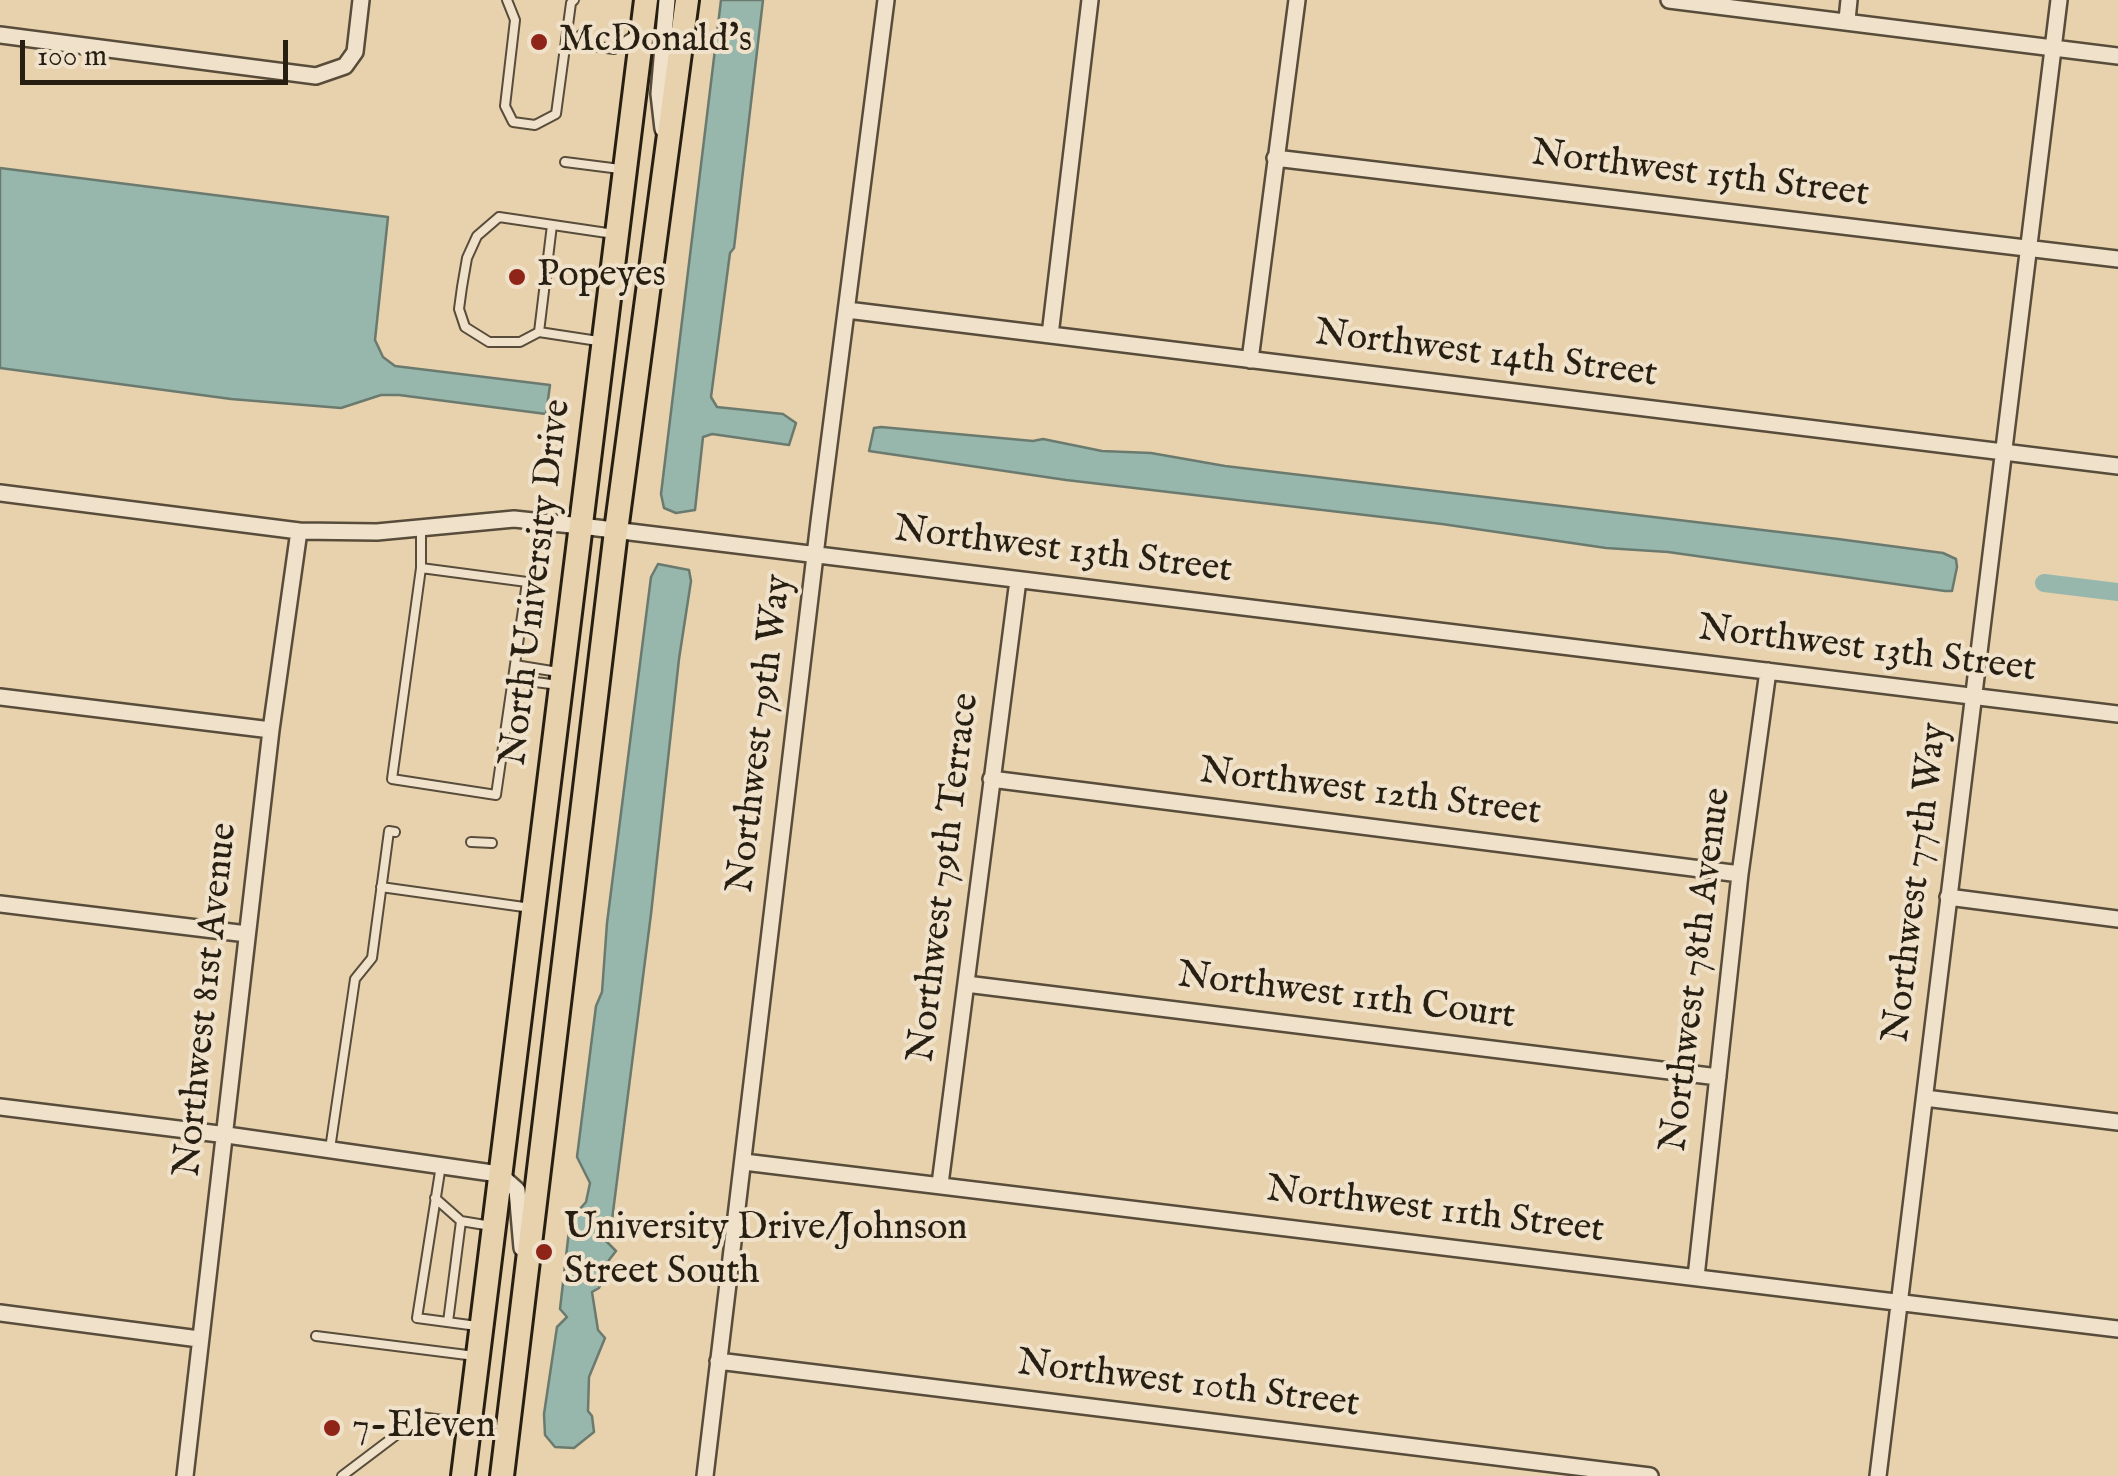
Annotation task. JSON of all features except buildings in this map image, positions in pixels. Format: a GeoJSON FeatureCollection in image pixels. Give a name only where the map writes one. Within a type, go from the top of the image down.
{"type":"FeatureCollection","features":[{"type":"Feature","properties":{"kind":"main road","name":"North University Drive"},"geometry":{"type":"LineString","coordinates":[[463,1476],[646,0]]}},
{"type":"Feature","properties":{"kind":"main road","name":"North University Drive"},"geometry":{"type":"LineString","coordinates":[[502,1476],[616,531],[686,0]]}},
{"type":"Feature","properties":{"kind":"street"},"geometry":{"type":"LineString","coordinates":[[0,35],[316,76],[345,66],[354,52],[361,0]]}},
{"type":"Feature","properties":{"kind":"street","name":"North University Drive"},"geometry":{"type":"LineString","coordinates":[[666,0],[659,94],[666,153]]}},
{"type":"Feature","properties":{"kind":"street","name":"Northwest 79th Way"},"geometry":{"type":"LineString","coordinates":[[705,1476],[886,0]]}},
{"type":"Feature","properties":{"kind":"street"},"geometry":{"type":"LineString","coordinates":[[1050,334],[1090,0]]}},
{"type":"Feature","properties":{"kind":"street"},"geometry":{"type":"LineString","coordinates":[[1250,360],[1296,0]]}},
{"type":"Feature","properties":{"kind":"street"},"geometry":{"type":"LineString","coordinates":[[1669,0],[2118,56]]}},
{"type":"Feature","properties":{"kind":"street"},"geometry":{"type":"LineString","coordinates":[[1847,20],[1850,0]]}},
{"type":"Feature","properties":{"kind":"street","name":"Northwest 77th Way"},"geometry":{"type":"LineString","coordinates":[[1878,1476],[2059,0]]}},
{"type":"Feature","properties":{"kind":"street","name":"Northwest 15th Street"},"geometry":{"type":"LineString","coordinates":[[1275,158],[2118,259]]}},
{"type":"Feature","properties":{"kind":"street","name":"Northwest 14th Street"},"geometry":{"type":"LineString","coordinates":[[846,310],[2118,466]]}},
{"type":"Feature","properties":{"kind":"street","name":"Northwest 13th Street"},"geometry":{"type":"LineString","coordinates":[[0,494],[298,531],[421,528],[514,520],[581,526],[2118,714]]}},
{"type":"Feature","properties":{"kind":"street","name":"Northwest 81st Avenue"},"geometry":{"type":"LineString","coordinates":[[184,1476],[298,531]]}},
{"type":"Feature","properties":{"kind":"street","name":"Northwest 79th Terrace"},"geometry":{"type":"LineString","coordinates":[[940,1184],[1018,580]]}},
{"type":"Feature","properties":{"kind":"street","name":"Northwest 78th Avenue"},"geometry":{"type":"LineString","coordinates":[[1696,1277],[1740,874],[1768,671]]}},
{"type":"Feature","properties":{"kind":"street"},"geometry":{"type":"LineString","coordinates":[[0,696],[271,730]]}},
{"type":"Feature","properties":{"kind":"street","name":"Northwest 12th Street"},"geometry":{"type":"LineString","coordinates":[[992,779],[1740,874]]}},
{"type":"Feature","properties":{"kind":"street"},"geometry":{"type":"LineString","coordinates":[[1948,897],[2118,919]]}},
{"type":"Feature","properties":{"kind":"street"},"geometry":{"type":"LineString","coordinates":[[0,904],[248,934]]}},
{"type":"Feature","properties":{"kind":"street","name":"Northwest 11th Court"},"geometry":{"type":"LineString","coordinates":[[966,984],[1718,1077]]}},
{"type":"Feature","properties":{"kind":"street"},"geometry":{"type":"LineString","coordinates":[[1925,1098],[2118,1122]]}},
{"type":"Feature","properties":{"kind":"street"},"geometry":{"type":"LineString","coordinates":[[0,1107],[226,1134],[500,1174]]}},
{"type":"Feature","properties":{"kind":"street","name":"Northwest 11th Street"},"geometry":{"type":"LineString","coordinates":[[744,1162],[2118,1328]]}},
{"type":"Feature","properties":{"kind":"street","name":"North University Drive"},"geometry":{"type":"LineString","coordinates":[[500,1174],[517,1190],[526,1291]]}},
{"type":"Feature","properties":{"kind":"street"},"geometry":{"type":"LineString","coordinates":[[0,1314],[199,1339]]}},
{"type":"Feature","properties":{"kind":"street","name":"Northwest 10th Street"},"geometry":{"type":"LineString","coordinates":[[718,1361],[1650,1476]]}},
{"type":"Feature","properties":{"kind":"lane"},"geometry":{"type":"LineString","coordinates":[[507,0],[515,20],[506,106],[512,122],[534,125],[556,114],[574,0]]}},
{"type":"Feature","properties":{"kind":"lane"},"geometry":{"type":"LineString","coordinates":[[581,35],[590,46],[614,49],[626,44],[642,28]]}},
{"type":"Feature","properties":{"kind":"lane"},"geometry":{"type":"LineString","coordinates":[[564,162],[623,169]]}},
{"type":"Feature","properties":{"kind":"lane"},"geometry":{"type":"LineString","coordinates":[[603,342],[538,332],[520,342],[489,342],[465,327],[460,310],[462,287],[467,258],[477,236],[500,217],[615,234]]}},
{"type":"Feature","properties":{"kind":"lane"},"geometry":{"type":"LineString","coordinates":[[538,332],[552,225]]}},
{"type":"Feature","properties":{"kind":"lane"},"geometry":{"type":"LineString","coordinates":[[421,528],[422,568],[392,779],[496,794],[527,582],[422,568]]}},
{"type":"Feature","properties":{"kind":"lane"},"geometry":{"type":"LineString","coordinates":[[515,665],[562,679]]}},
{"type":"Feature","properties":{"kind":"lane"},"geometry":{"type":"LineString","coordinates":[[512,679],[562,679]]}},
{"type":"Feature","properties":{"kind":"lane"},"geometry":{"type":"LineString","coordinates":[[330,1150],[355,979],[372,958],[389,831],[395,832]]}},
{"type":"Feature","properties":{"kind":"lane"},"geometry":{"type":"LineString","coordinates":[[471,842],[492,843]]}},
{"type":"Feature","properties":{"kind":"lane"},"geometry":{"type":"LineString","coordinates":[[382,887],[533,908]]}},
{"type":"Feature","properties":{"kind":"lane"},"geometry":{"type":"LineString","coordinates":[[441,1165],[417,1318],[481,1326]]}},
{"type":"Feature","properties":{"kind":"lane"},"geometry":{"type":"LineString","coordinates":[[436,1198],[462,1221],[493,1227]]}},
{"type":"Feature","properties":{"kind":"lane"},"geometry":{"type":"LineString","coordinates":[[448,1322],[462,1221]]}},
{"type":"Feature","properties":{"kind":"lane"},"geometry":{"type":"LineString","coordinates":[[316,1336],[478,1356]]}},
{"type":"Feature","properties":{"kind":"lane"},"geometry":{"type":"LineString","coordinates":[[342,1476],[420,1417],[469,1423]]}},
{"type":"Feature","properties":{"kind":"water"},"geometry":{"type":"Polygon","coordinates":[[[721,0],[763,0],[734,248],[730,253],[711,397],[717,407],[783,414],[796,423],[789,445],[712,434],[703,437],[695,510],[676,513],[664,508],[661,494],[721,0]]]}},
{"type":"Feature","properties":{"kind":"water"},"geometry":{"type":"Polygon","coordinates":[[[0,168],[388,217],[375,340],[383,357],[395,366],[550,385],[546,414],[399,395],[381,395],[341,408],[231,399],[0,368],[0,168]]]}},
{"type":"Feature","properties":{"kind":"water"},"geometry":{"type":"Polygon","coordinates":[[[874,428],[1043,439],[1102,451],[1151,453],[1225,466],[1838,539],[1943,553],[1956,559],[1957,567],[1952,591],[1945,591],[1668,552],[1606,548],[1442,524],[1066,480],[869,451],[874,428]]]}},
{"type":"Feature","properties":{"kind":"water"},"geometry":{"type":"Polygon","coordinates":[[[658,564],[689,570],[691,581],[612,1220],[605,1240],[616,1251],[599,1288],[592,1292],[598,1330],[605,1338],[589,1377],[588,1411],[594,1432],[574,1448],[555,1447],[545,1435],[544,1414],[557,1327],[567,1317],[560,1309],[571,1213],[586,1202],[590,1183],[577,1157],[596,1006],[602,992],[607,923],[651,577],[658,564]]]}},
{"type":"Feature","properties":{"kind":"waterway"},"geometry":{"type":"LineString","coordinates":[[2044,583],[2118,592]]}},
{"type":"Feature","properties":{"kind":"place","name":"McDonald's"},"geometry":{"type":"Point","coordinates":[539,42]}},
{"type":"Feature","properties":{"kind":"place","name":"Popeyes"},"geometry":{"type":"Point","coordinates":[517,277]}},
{"type":"Feature","properties":{"kind":"place","name":"University Drive/Johnson Street South"},"geometry":{"type":"Point","coordinates":[544,1252]}},
{"type":"Feature","properties":{"kind":"place","name":"7-Eleven"},"geometry":{"type":"Point","coordinates":[332,1428]}}]}
